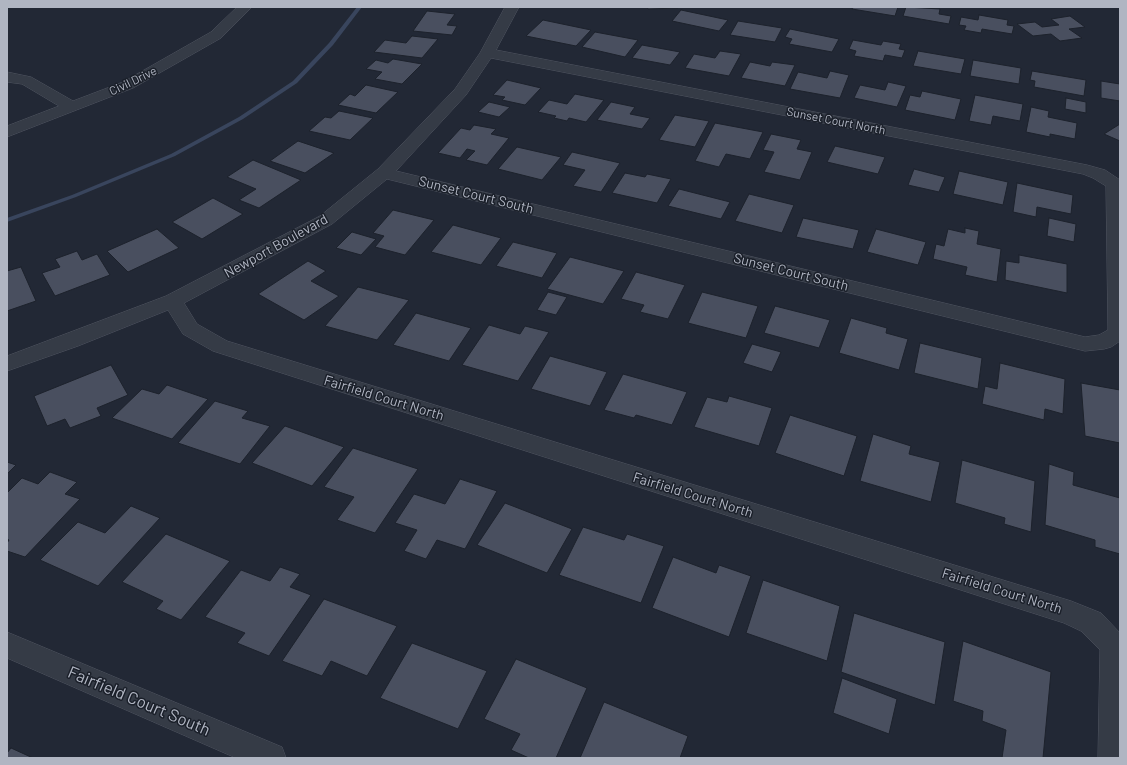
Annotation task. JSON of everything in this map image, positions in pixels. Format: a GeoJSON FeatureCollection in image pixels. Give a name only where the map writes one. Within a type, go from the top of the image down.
{"type":"FeatureCollection","features":[{"type":"Feature","properties":{"kind":"street","name":"Civil Drive"},"geometry":{"type":"LineString","coordinates":[[7,132],[128,85],[216,35],[246,7]]}},
{"type":"Feature","properties":{"kind":"street","name":"Newport Boulevard"},"geometry":{"type":"LineString","coordinates":[[7,364],[71,341],[173,301],[326,220],[384,173],[461,92],[486,53],[512,7]]}},
{"type":"Feature","properties":{"kind":"street","name":"Sunset Court North"},"geometry":{"type":"LineString","coordinates":[[486,53],[1087,170],[1099,174],[1115,184],[1115,252]]}},
{"type":"Feature","properties":{"kind":"street"},"geometry":{"type":"LineString","coordinates":[[7,77],[26,80],[72,107]]}},
{"type":"Feature","properties":{"kind":"street","name":"Sunset Court South"},"geometry":{"type":"LineString","coordinates":[[384,173],[1085,344],[1104,342],[1118,333],[1115,252]]}},
{"type":"Feature","properties":{"kind":"street","name":"Fairfield Court North"},"geometry":{"type":"LineString","coordinates":[[173,301],[190,329],[220,346],[1071,613],[1092,622],[1114,646],[1113,758]]}},
{"type":"Feature","properties":{"kind":"street","name":"Fairfield Court South"},"geometry":{"type":"LineString","coordinates":[[7,645],[271,758]]}},
{"type":"Feature","properties":{"kind":"building"},"geometry":{"type":"Polygon","coordinates":[[[647,7],[678,7],[678,8],[648,9],[647,7]]]}},
{"type":"Feature","properties":{"kind":"building"},"geometry":{"type":"Polygon","coordinates":[[[853,7],[898,7],[895,16],[852,9],[853,7]]]}},
{"type":"Feature","properties":{"kind":"building"},"geometry":{"type":"Polygon","coordinates":[[[906,7],[940,9],[939,14],[951,16],[949,24],[903,16],[906,7]]]}},
{"type":"Feature","properties":{"kind":"building"},"geometry":{"type":"Polygon","coordinates":[[[681,10],[728,20],[719,31],[672,21],[681,10]]]}},
{"type":"Feature","properties":{"kind":"building"},"geometry":{"type":"Polygon","coordinates":[[[427,11],[455,14],[447,25],[457,26],[452,35],[413,31],[427,11]]]}},
{"type":"Feature","properties":{"kind":"building"},"geometry":{"type":"Polygon","coordinates":[[[979,15],[1008,20],[1007,25],[1014,26],[1012,34],[982,29],[981,33],[964,30],[966,26],[959,25],[961,17],[978,20],[979,15]]]}},
{"type":"Feature","properties":{"kind":"building"},"geometry":{"type":"Polygon","coordinates":[[[1070,16],[1085,27],[1069,29],[1082,38],[1060,41],[1051,34],[1033,36],[1017,24],[1035,22],[1042,27],[1059,25],[1051,19],[1070,16]]]}},
{"type":"Feature","properties":{"kind":"building"},"geometry":{"type":"Polygon","coordinates":[[[543,20],[591,30],[576,46],[526,36],[543,20]]]}},
{"type":"Feature","properties":{"kind":"building"},"geometry":{"type":"Polygon","coordinates":[[[738,21],[782,28],[775,42],[730,35],[738,21]]]}},
{"type":"Feature","properties":{"kind":"building"},"geometry":{"type":"Polygon","coordinates":[[[790,29],[839,39],[832,52],[789,44],[792,39],[785,37],[790,29]]]}},
{"type":"Feature","properties":{"kind":"building"},"geometry":{"type":"Polygon","coordinates":[[[595,32],[638,40],[625,57],[582,47],[595,32]]]}},
{"type":"Feature","properties":{"kind":"building"},"geometry":{"type":"Polygon","coordinates":[[[412,36],[438,39],[422,58],[374,52],[385,40],[406,43],[412,36]]]}},
{"type":"Feature","properties":{"kind":"building"},"geometry":{"type":"Polygon","coordinates":[[[853,40],[881,45],[883,41],[901,44],[899,49],[905,50],[902,58],[885,55],[883,61],[854,56],[856,51],[849,49],[853,40]]]}},
{"type":"Feature","properties":{"kind":"building"},"geometry":{"type":"Polygon","coordinates":[[[642,45],[680,52],[670,65],[632,58],[642,45]]]}},
{"type":"Feature","properties":{"kind":"building"},"geometry":{"type":"Polygon","coordinates":[[[720,51],[741,54],[729,76],[685,68],[694,54],[715,58],[720,51]]]}},
{"type":"Feature","properties":{"kind":"building"},"geometry":{"type":"Polygon","coordinates":[[[918,51],[965,59],[961,74],[913,66],[918,51]]]}},
{"type":"Feature","properties":{"kind":"building"},"geometry":{"type":"Polygon","coordinates":[[[393,59],[422,64],[402,84],[375,79],[382,72],[366,69],[376,60],[388,63],[393,59]]]}},
{"type":"Feature","properties":{"kind":"building"},"geometry":{"type":"Polygon","coordinates":[[[973,60],[1021,68],[1019,84],[970,76],[973,60]]]}},
{"type":"Feature","properties":{"kind":"building"},"geometry":{"type":"Polygon","coordinates":[[[750,62],[770,66],[772,62],[795,65],[785,86],[741,78],[750,62]]]}},
{"type":"Feature","properties":{"kind":"building"},"geometry":{"type":"Polygon","coordinates":[[[830,71],[849,75],[840,98],[790,89],[798,72],[827,78],[830,71]]]}},
{"type":"Feature","properties":{"kind":"building"},"geometry":{"type":"Polygon","coordinates":[[[1032,71],[1086,80],[1084,96],[1034,87],[1035,81],[1030,80],[1032,71]]]}},
{"type":"Feature","properties":{"kind":"building"},"geometry":{"type":"Polygon","coordinates":[[[507,80],[541,88],[525,105],[502,100],[505,97],[493,95],[507,80]]]}},
{"type":"Feature","properties":{"kind":"building"},"geometry":{"type":"Polygon","coordinates":[[[1101,81],[1120,84],[1120,101],[1101,98],[1101,81]]]}},
{"type":"Feature","properties":{"kind":"building"},"geometry":{"type":"Polygon","coordinates":[[[888,82],[906,86],[897,107],[854,98],[860,85],[885,90],[888,82]]]}},
{"type":"Feature","properties":{"kind":"building"},"geometry":{"type":"Polygon","coordinates":[[[366,85],[398,92],[376,113],[338,105],[350,94],[355,96],[366,85]]]}},
{"type":"Feature","properties":{"kind":"building"},"geometry":{"type":"Polygon","coordinates":[[[922,91],[961,99],[955,120],[905,110],[910,95],[920,97],[922,91]]]}},
{"type":"Feature","properties":{"kind":"building"},"geometry":{"type":"Polygon","coordinates":[[[575,94],[604,100],[586,122],[569,118],[567,121],[554,118],[556,116],[538,112],[549,100],[567,104],[575,94]]]}},
{"type":"Feature","properties":{"kind":"building"},"geometry":{"type":"Polygon","coordinates":[[[975,95],[1023,104],[1020,121],[993,116],[991,125],[969,121],[975,95]]]}},
{"type":"Feature","properties":{"kind":"building"},"geometry":{"type":"Polygon","coordinates":[[[1066,98],[1086,102],[1086,113],[1065,109],[1066,98]]]}},
{"type":"Feature","properties":{"kind":"building"},"geometry":{"type":"Polygon","coordinates":[[[489,102],[510,107],[499,117],[478,112],[489,102]]]}},
{"type":"Feature","properties":{"kind":"building"},"geometry":{"type":"Polygon","coordinates":[[[611,102],[635,107],[630,114],[650,118],[642,129],[597,120],[611,102]]]}},
{"type":"Feature","properties":{"kind":"building"},"geometry":{"type":"Polygon","coordinates":[[[1031,107],[1049,111],[1048,117],[1077,123],[1075,139],[1050,134],[1050,137],[1026,132],[1031,107]]]}},
{"type":"Feature","properties":{"kind":"building"},"geometry":{"type":"Polygon","coordinates":[[[339,111],[373,118],[350,140],[309,131],[325,117],[331,118],[339,111]]]}},
{"type":"Feature","properties":{"kind":"building"},"geometry":{"type":"Polygon","coordinates":[[[675,115],[709,121],[695,147],[659,140],[675,115]]]}},
{"type":"Feature","properties":{"kind":"building"},"geometry":{"type":"Polygon","coordinates":[[[715,123],[763,132],[750,159],[726,154],[719,167],[695,161],[715,123]]]}},
{"type":"Feature","properties":{"kind":"building"},"geometry":{"type":"Polygon","coordinates":[[[1120,124],[1120,141],[1104,134],[1120,124]]]}},
{"type":"Feature","properties":{"kind":"building"},"geometry":{"type":"Polygon","coordinates":[[[474,125],[496,129],[491,134],[509,138],[487,165],[466,160],[475,151],[467,149],[460,158],[438,153],[461,128],[470,130],[474,125]]]}},
{"type":"Feature","properties":{"kind":"building"},"geometry":{"type":"Polygon","coordinates":[[[771,134],[801,140],[797,149],[812,152],[800,180],[764,172],[774,152],[763,150],[771,134]]]}},
{"type":"Feature","properties":{"kind":"building"},"geometry":{"type":"Polygon","coordinates":[[[298,141],[334,153],[305,173],[270,161],[298,141]]]}},
{"type":"Feature","properties":{"kind":"building"},"geometry":{"type":"Polygon","coordinates":[[[835,146],[885,157],[878,174],[827,162],[835,146]]]}},
{"type":"Feature","properties":{"kind":"building"},"geometry":{"type":"Polygon","coordinates":[[[517,147],[561,157],[542,180],[498,169],[517,147]]]}},
{"type":"Feature","properties":{"kind":"building"},"geometry":{"type":"Polygon","coordinates":[[[572,152],[620,163],[601,192],[573,186],[585,170],[563,165],[572,152]]]}},
{"type":"Feature","properties":{"kind":"building"},"geometry":{"type":"Polygon","coordinates":[[[253,160],[301,180],[259,208],[239,200],[256,189],[227,177],[253,160]]]}},
{"type":"Feature","properties":{"kind":"building"},"geometry":{"type":"Polygon","coordinates":[[[914,169],[945,177],[939,192],[908,185],[914,169]]]}},
{"type":"Feature","properties":{"kind":"building"},"geometry":{"type":"Polygon","coordinates":[[[959,171],[1008,182],[1003,205],[953,194],[959,171]]]}},
{"type":"Feature","properties":{"kind":"building"},"geometry":{"type":"Polygon","coordinates":[[[625,173],[645,177],[647,174],[671,179],[657,203],[612,193],[625,173]]]}},
{"type":"Feature","properties":{"kind":"building"},"geometry":{"type":"Polygon","coordinates":[[[1017,183],[1073,195],[1071,214],[1037,207],[1036,217],[1013,212],[1017,183]]]}},
{"type":"Feature","properties":{"kind":"building"},"geometry":{"type":"Polygon","coordinates":[[[679,189],[730,202],[721,219],[668,206],[679,189]]]}},
{"type":"Feature","properties":{"kind":"building"},"geometry":{"type":"Polygon","coordinates":[[[749,194],[794,205],[782,233],[735,221],[749,194]]]}},
{"type":"Feature","properties":{"kind":"building"},"geometry":{"type":"Polygon","coordinates":[[[213,198],[243,214],[202,239],[172,222],[213,198]]]}},
{"type":"Feature","properties":{"kind":"building"},"geometry":{"type":"Polygon","coordinates":[[[393,210],[434,220],[405,255],[375,247],[384,236],[373,233],[393,210]]]}},
{"type":"Feature","properties":{"kind":"building"},"geometry":{"type":"Polygon","coordinates":[[[803,218],[859,230],[853,249],[796,237],[803,218]]]}},
{"type":"Feature","properties":{"kind":"building"},"geometry":{"type":"Polygon","coordinates":[[[1049,218],[1076,224],[1074,242],[1047,236],[1049,218]]]}},
{"type":"Feature","properties":{"kind":"building"},"geometry":{"type":"Polygon","coordinates":[[[453,225],[501,238],[481,265],[431,252],[453,225]]]}},
{"type":"Feature","properties":{"kind":"building"},"geometry":{"type":"Polygon","coordinates":[[[965,228],[979,231],[977,244],[1001,249],[997,282],[965,275],[967,267],[933,259],[936,244],[944,246],[948,229],[965,233],[965,228]]]}},
{"type":"Feature","properties":{"kind":"building"},"geometry":{"type":"Polygon","coordinates":[[[157,229],[179,248],[128,272],[107,251],[157,229]]]}},
{"type":"Feature","properties":{"kind":"building"},"geometry":{"type":"Polygon","coordinates":[[[876,229],[926,242],[918,265],[867,252],[876,229]]]}},
{"type":"Feature","properties":{"kind":"building"},"geometry":{"type":"Polygon","coordinates":[[[352,232],[376,239],[361,255],[336,248],[352,232]]]}},
{"type":"Feature","properties":{"kind":"building"},"geometry":{"type":"Polygon","coordinates":[[[513,242],[557,253],[542,278],[496,266],[513,242]]]}},
{"type":"Feature","properties":{"kind":"building"},"geometry":{"type":"Polygon","coordinates":[[[77,251],[82,260],[97,254],[110,275],[55,296],[42,273],[60,267],[55,259],[77,251]]]}},
{"type":"Feature","properties":{"kind":"building"},"geometry":{"type":"Polygon","coordinates":[[[1019,255],[1067,264],[1067,293],[1005,280],[1006,261],[1019,263],[1019,255]]]}},
{"type":"Feature","properties":{"kind":"building"},"geometry":{"type":"Polygon","coordinates":[[[570,257],[624,271],[603,304],[547,289],[570,257]]]}},
{"type":"Feature","properties":{"kind":"building"},"geometry":{"type":"Polygon","coordinates":[[[308,261],[326,271],[311,281],[339,296],[304,320],[258,294],[308,261]]]}},
{"type":"Feature","properties":{"kind":"building"},"geometry":{"type":"Polygon","coordinates":[[[21,267],[36,301],[7,311],[7,271],[21,267]]]}},
{"type":"Feature","properties":{"kind":"building"},"geometry":{"type":"Polygon","coordinates":[[[636,272],[685,285],[668,319],[640,312],[644,305],[621,299],[636,272]]]}},
{"type":"Feature","properties":{"kind":"building"},"geometry":{"type":"Polygon","coordinates":[[[358,287],[409,300],[377,340],[325,326],[358,287]]]}},
{"type":"Feature","properties":{"kind":"building"},"geometry":{"type":"Polygon","coordinates":[[[548,292],[567,297],[556,315],[537,310],[548,292]]]}},
{"type":"Feature","properties":{"kind":"building"},"geometry":{"type":"Polygon","coordinates":[[[702,292],[758,306],[746,338],[688,323],[702,292]]]}},
{"type":"Feature","properties":{"kind":"building"},"geometry":{"type":"Polygon","coordinates":[[[775,306],[830,320],[819,348],[764,333],[775,306]]]}},
{"type":"Feature","properties":{"kind":"building"},"geometry":{"type":"Polygon","coordinates":[[[416,313],[471,328],[449,361],[393,345],[416,313]]]}},
{"type":"Feature","properties":{"kind":"building"},"geometry":{"type":"Polygon","coordinates":[[[851,318],[887,328],[886,333],[908,339],[899,370],[839,353],[851,318]]]}},
{"type":"Feature","properties":{"kind":"building"},"geometry":{"type":"Polygon","coordinates":[[[489,325],[520,334],[525,326],[549,332],[518,381],[462,365],[489,325]]]}},
{"type":"Feature","properties":{"kind":"building"},"geometry":{"type":"Polygon","coordinates":[[[920,343],[982,358],[978,389],[914,373],[920,343]]]}},
{"type":"Feature","properties":{"kind":"building"},"geometry":{"type":"Polygon","coordinates":[[[752,344],[781,352],[772,372],[743,363],[752,344]]]}},
{"type":"Feature","properties":{"kind":"building"},"geometry":{"type":"Polygon","coordinates":[[[550,356],[607,372],[590,406],[531,389],[550,356]]]}},
{"type":"Feature","properties":{"kind":"building"},"geometry":{"type":"Polygon","coordinates":[[[1000,363],[1065,379],[1063,414],[1045,409],[1044,420],[982,404],[985,386],[997,389],[1000,363]]]}},
{"type":"Feature","properties":{"kind":"building"},"geometry":{"type":"Polygon","coordinates":[[[111,365],[128,395],[97,408],[101,416],[70,428],[65,419],[47,426],[34,396],[111,365]]]}},
{"type":"Feature","properties":{"kind":"building"},"geometry":{"type":"Polygon","coordinates":[[[623,374],[687,392],[672,425],[636,415],[634,418],[604,410],[623,374]]]}},
{"type":"Feature","properties":{"kind":"building"},"geometry":{"type":"Polygon","coordinates":[[[1081,383],[1120,390],[1120,443],[1085,436],[1081,383]]]}},
{"type":"Feature","properties":{"kind":"building"},"geometry":{"type":"Polygon","coordinates":[[[167,385],[208,399],[172,439],[112,418],[142,389],[159,394],[167,385]]]}},
{"type":"Feature","properties":{"kind":"building"},"geometry":{"type":"Polygon","coordinates":[[[729,396],[772,408],[759,446],[694,427],[707,397],[727,402],[729,396]]]}},
{"type":"Feature","properties":{"kind":"building"},"geometry":{"type":"Polygon","coordinates":[[[215,401],[248,411],[242,418],[270,426],[240,464],[178,443],[215,401]]]}},
{"type":"Feature","properties":{"kind":"building"},"geometry":{"type":"Polygon","coordinates":[[[790,415],[857,436],[844,476],[775,453],[790,415]]]}},
{"type":"Feature","properties":{"kind":"building"},"geometry":{"type":"Polygon","coordinates":[[[285,426],[344,447],[312,486],[252,463],[285,426]]]}},
{"type":"Feature","properties":{"kind":"building"},"geometry":{"type":"Polygon","coordinates":[[[873,434],[911,446],[909,454],[940,462],[931,502],[860,481],[873,434]]]}},
{"type":"Feature","properties":{"kind":"building"},"geometry":{"type":"Polygon","coordinates":[[[353,448],[418,469],[375,533],[337,520],[354,497],[324,487],[353,448]]]}},
{"type":"Feature","properties":{"kind":"building"},"geometry":{"type":"Polygon","coordinates":[[[962,460],[1035,481],[1031,532],[1004,524],[1005,518],[955,503],[962,460]]]}},
{"type":"Feature","properties":{"kind":"building"},"geometry":{"type":"Polygon","coordinates":[[[7,462],[16,465],[7,474],[7,462]]]}},
{"type":"Feature","properties":{"kind":"building"},"geometry":{"type":"Polygon","coordinates":[[[1049,464],[1074,472],[1073,485],[1120,498],[1120,554],[1095,547],[1095,540],[1045,525],[1049,464]]]}},
{"type":"Feature","properties":{"kind":"building"},"geometry":{"type":"Polygon","coordinates":[[[50,472],[77,482],[65,494],[80,499],[25,557],[7,551],[7,543],[9,540],[7,539],[7,493],[22,478],[38,484],[50,472]]]}},
{"type":"Feature","properties":{"kind":"building"},"geometry":{"type":"Polygon","coordinates":[[[460,479],[497,491],[465,549],[437,540],[426,559],[404,551],[417,530],[395,523],[414,494],[445,504],[460,479]]]}},
{"type":"Feature","properties":{"kind":"building"},"geometry":{"type":"Polygon","coordinates":[[[505,503],[572,529],[547,573],[477,545],[505,503]]]}},
{"type":"Feature","properties":{"kind":"building"},"geometry":{"type":"Polygon","coordinates":[[[131,506],[160,518],[98,586],[40,560],[78,522],[105,533],[131,506]]]}},
{"type":"Feature","properties":{"kind":"building"},"geometry":{"type":"Polygon","coordinates":[[[583,527],[624,540],[627,534],[664,546],[641,603],[559,575],[583,527]]]}},
{"type":"Feature","properties":{"kind":"building"},"geometry":{"type":"Polygon","coordinates":[[[166,534],[230,561],[181,620],[156,609],[163,601],[122,582],[166,534]]]}},
{"type":"Feature","properties":{"kind":"building"},"geometry":{"type":"Polygon","coordinates":[[[673,557],[716,573],[719,565],[751,576],[729,637],[652,608],[673,557]]]}},
{"type":"Feature","properties":{"kind":"building"},"geometry":{"type":"Polygon","coordinates":[[[280,567],[300,574],[290,587],[311,595],[269,656],[237,643],[245,633],[205,617],[241,570],[270,581],[280,567]]]}},
{"type":"Feature","properties":{"kind":"building"},"geometry":{"type":"Polygon","coordinates":[[[763,580],[840,606],[827,661],[746,633],[763,580]]]}},
{"type":"Feature","properties":{"kind":"building"},"geometry":{"type":"Polygon","coordinates":[[[324,599],[397,626],[367,676],[331,661],[322,676],[282,661],[324,599]]]}},
{"type":"Feature","properties":{"kind":"building"},"geometry":{"type":"Polygon","coordinates":[[[854,613],[945,642],[935,705],[841,672],[854,613]]]}},
{"type":"Feature","properties":{"kind":"building"},"geometry":{"type":"Polygon","coordinates":[[[963,641],[1051,672],[1043,758],[1002,758],[1006,730],[982,721],[983,711],[953,701],[963,641]]]}},
{"type":"Feature","properties":{"kind":"building"},"geometry":{"type":"Polygon","coordinates":[[[412,643],[487,671],[458,729],[380,698],[412,643]]]}},
{"type":"Feature","properties":{"kind":"building"},"geometry":{"type":"Polygon","coordinates":[[[516,659],[587,688],[556,758],[529,758],[511,750],[520,734],[484,719],[516,659]]]}},
{"type":"Feature","properties":{"kind":"building"},"geometry":{"type":"Polygon","coordinates":[[[842,678],[897,699],[889,734],[833,713],[842,678]]]}},
{"type":"Feature","properties":{"kind":"building"},"geometry":{"type":"Polygon","coordinates":[[[604,702],[688,736],[680,758],[580,758],[604,702]]]}},
{"type":"Feature","properties":{"kind":"building"},"geometry":{"type":"Polygon","coordinates":[[[11,748],[33,758],[7,758],[7,753],[11,748]]]}},
{"type":"Feature","properties":{"kind":"waterway"},"geometry":{"type":"LineString","coordinates":[[7,220],[74,196],[173,155],[241,118],[295,82],[331,44],[360,7]]}}]}
